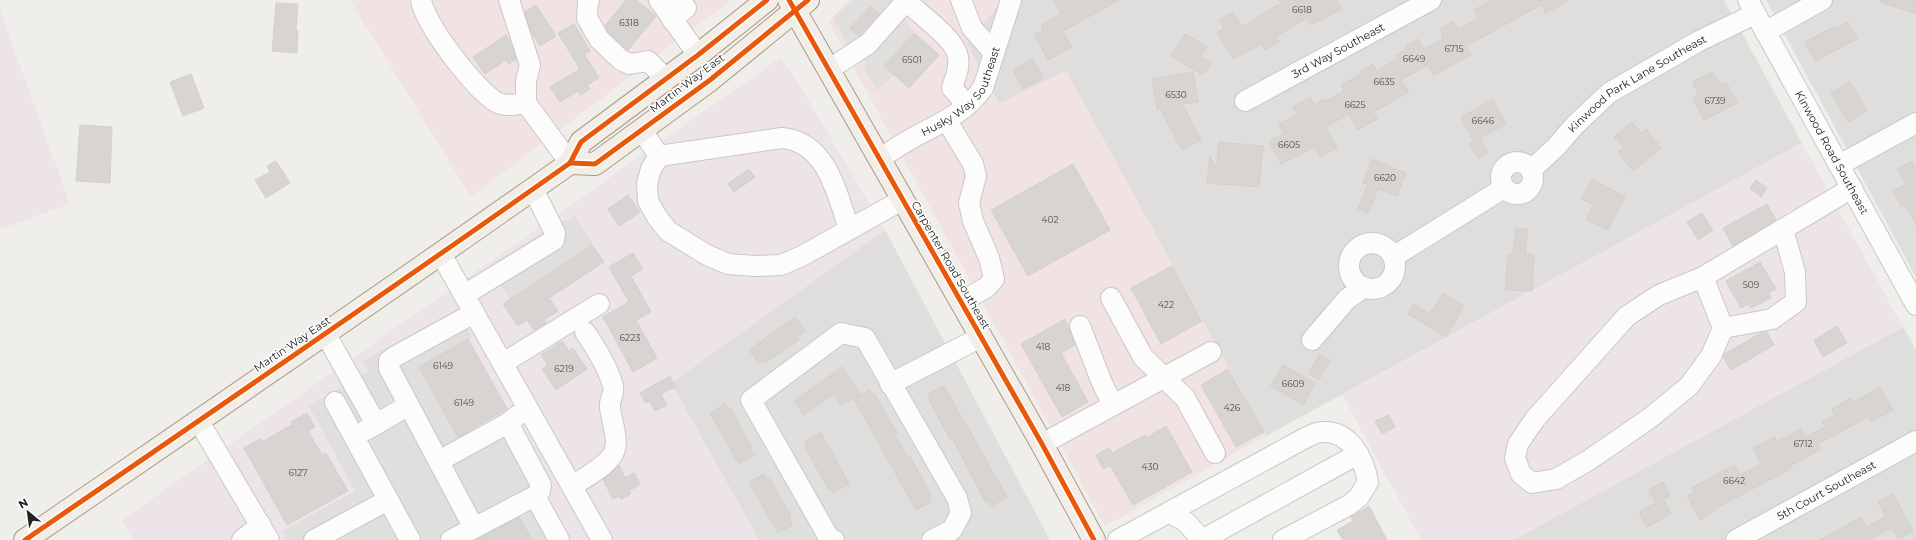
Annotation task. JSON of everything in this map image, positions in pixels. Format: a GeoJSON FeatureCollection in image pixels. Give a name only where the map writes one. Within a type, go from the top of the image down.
{"type":"FeatureCollection","features":[{"type":"Feature","properties":{"kind":"main road","name":"Martin Way East"},"geometry":{"type":"LineString","coordinates":[[25,540],[441,254],[570,163],[581,142],[698,55],[767,0]]}},
{"type":"Feature","properties":{"kind":"main road","name":"Martin Way East"},"geometry":{"type":"LineString","coordinates":[[570,163],[595,164],[710,80],[798,4]]}},
{"type":"Feature","properties":{"kind":"main road","name":"Carpenter Road Southeast"},"geometry":{"type":"LineString","coordinates":[[798,4],[828,70],[1042,444],[1094,540]]}},
{"type":"Feature","properties":{"kind":"street"},"geometry":{"type":"LineString","coordinates":[[422,0],[422,8],[437,35],[469,77],[486,94],[499,103],[509,105],[526,103]]}},
{"type":"Feature","properties":{"kind":"street"},"geometry":{"type":"LineString","coordinates":[[509,0],[530,65],[526,81],[526,103],[570,163]]}},
{"type":"Feature","properties":{"kind":"street"},"geometry":{"type":"LineString","coordinates":[[589,0],[587,18],[599,39],[621,60],[630,64],[648,61],[666,79]]}},
{"type":"Feature","properties":{"kind":"street"},"geometry":{"type":"LineString","coordinates":[[659,0],[683,7],[698,55]]}},
{"type":"Feature","properties":{"kind":"street"},"geometry":{"type":"LineString","coordinates":[[828,70],[868,44],[906,0],[953,44],[958,59],[958,70],[952,88],[967,105]]}},
{"type":"Feature","properties":{"kind":"street"},"geometry":{"type":"LineString","coordinates":[[961,0],[972,28],[994,53]]}},
{"type":"Feature","properties":{"kind":"street","name":"Husky Way Southeast"},"geometry":{"type":"LineString","coordinates":[[879,159],[946,121],[976,98],[983,88],[1011,0]]}},
{"type":"Feature","properties":{"kind":"street","name":"3rd Way Southeast"},"geometry":{"type":"LineString","coordinates":[[1245,101],[1430,0]]}},
{"type":"Feature","properties":{"kind":"street"},"geometry":{"type":"LineString","coordinates":[[1765,32],[1822,0]]}},
{"type":"Feature","properties":{"kind":"street","name":"Kinwood Road Southeast"},"geometry":{"type":"LineString","coordinates":[[1751,7],[1916,305]]}},
{"type":"Feature","properties":{"kind":"street","name":"Kinwood Park Lane Southeast"},"geometry":{"type":"LineString","coordinates":[[1393,257],[1504,188],[1513,194],[1524,193],[1532,185],[1533,175],[1531,170],[1556,147],[1575,124],[1609,93],[1699,41],[1751,7]]}},
{"type":"Feature","properties":{"kind":"street"},"geometry":{"type":"LineString","coordinates":[[946,121],[973,164],[976,176],[969,203],[973,221],[990,258],[994,279],[987,286],[961,302]]}},
{"type":"Feature","properties":{"kind":"street"},"geometry":{"type":"LineString","coordinates":[[1839,165],[1916,124]]}},
{"type":"Feature","properties":{"kind":"street"},"geometry":{"type":"LineString","coordinates":[[642,130],[659,156]]}},
{"type":"Feature","properties":{"kind":"street"},"geometry":{"type":"LineString","coordinates":[[659,156],[782,138],[799,142],[810,149],[824,164],[849,229]]}},
{"type":"Feature","properties":{"kind":"street"},"geometry":{"type":"LineString","coordinates":[[659,156],[651,169],[647,184],[648,202],[652,210],[668,231],[720,262],[756,266],[782,265],[802,256],[902,200]]}},
{"type":"Feature","properties":{"kind":"street"},"geometry":{"type":"LineString","coordinates":[[1703,276],[1723,328],[1711,356],[1690,386],[1650,418],[1589,460],[1556,479],[1532,483],[1521,474],[1515,458],[1518,444],[1535,419],[1627,316],[1659,295],[1703,276],[1852,188]]}},
{"type":"Feature","properties":{"kind":"street"},"geometry":{"type":"LineString","coordinates":[[464,295],[554,240],[555,233],[533,189]]}},
{"type":"Feature","properties":{"kind":"street"},"geometry":{"type":"LineString","coordinates":[[1723,328],[1772,319],[1796,302],[1795,272],[1783,229]]}},
{"type":"Feature","properties":{"kind":"street"},"geometry":{"type":"LineString","coordinates":[[1369,243],[1383,246],[1393,257],[1394,272],[1386,284],[1371,289],[1364,287],[1352,278],[1349,271],[1349,263],[1356,250],[1369,243]]}},
{"type":"Feature","properties":{"kind":"street"},"geometry":{"type":"LineString","coordinates":[[441,254],[602,540]]}},
{"type":"Feature","properties":{"kind":"street"},"geometry":{"type":"LineString","coordinates":[[1312,340],[1348,299],[1364,287]]}},
{"type":"Feature","properties":{"kind":"street"},"geometry":{"type":"LineString","coordinates":[[1111,298],[1143,357],[1166,377],[1185,398],[1215,454]]}},
{"type":"Feature","properties":{"kind":"street"},"geometry":{"type":"LineString","coordinates":[[503,363],[599,304]]}},
{"type":"Feature","properties":{"kind":"street"},"geometry":{"type":"LineString","coordinates":[[474,313],[394,356],[389,361],[389,368],[474,528]]}},
{"type":"Feature","properties":{"kind":"street"},"geometry":{"type":"LineString","coordinates":[[1080,326],[1102,383],[1113,405]]}},
{"type":"Feature","properties":{"kind":"street"},"geometry":{"type":"LineString","coordinates":[[572,486],[612,457],[616,443],[610,407],[614,392],[613,385],[596,349],[585,332]]}},
{"type":"Feature","properties":{"kind":"street"},"geometry":{"type":"LineString","coordinates":[[325,333],[376,424]]}},
{"type":"Feature","properties":{"kind":"street"},"geometry":{"type":"LineString","coordinates":[[834,540],[830,538],[751,400],[841,334],[864,338],[957,498],[961,513],[952,530],[932,540]]}},
{"type":"Feature","properties":{"kind":"street"},"geometry":{"type":"LineString","coordinates":[[890,384],[981,337]]}},
{"type":"Feature","properties":{"kind":"street"},"geometry":{"type":"LineString","coordinates":[[1042,444],[1211,352]]}},
{"type":"Feature","properties":{"kind":"street"},"geometry":{"type":"LineString","coordinates":[[335,402],[410,540]]}},
{"type":"Feature","properties":{"kind":"street"},"geometry":{"type":"LineString","coordinates":[[354,437],[409,405]]}},
{"type":"Feature","properties":{"kind":"street"},"geometry":{"type":"LineString","coordinates":[[439,462],[508,423],[527,407]]}},
{"type":"Feature","properties":{"kind":"street"},"geometry":{"type":"LineString","coordinates":[[198,420],[265,533],[242,540]]}},
{"type":"Feature","properties":{"kind":"street"},"geometry":{"type":"LineString","coordinates":[[451,540],[535,496],[540,491],[541,485],[508,423]]}},
{"type":"Feature","properties":{"kind":"street"},"geometry":{"type":"LineString","coordinates":[[1118,540],[1307,437],[1321,432],[1335,434],[1347,440],[1354,446],[1366,468],[1368,482],[1359,497],[1310,534],[1283,540]]}},
{"type":"Feature","properties":{"kind":"street","name":"5th Court Southeast"},"geometry":{"type":"LineString","coordinates":[[1736,540],[1916,442]]}},
{"type":"Feature","properties":{"kind":"street"},"geometry":{"type":"LineString","coordinates":[[1171,511],[1174,515],[1186,522],[1202,540],[1358,454]]}},
{"type":"Feature","properties":{"kind":"street"},"geometry":{"type":"LineString","coordinates":[[535,496],[559,540]]}},
{"type":"Feature","properties":{"kind":"street"},"geometry":{"type":"LineString","coordinates":[[314,540],[388,500]]}},
{"type":"Feature","properties":{"kind":"shaded area"},"geometry":{"type":"Polygon","coordinates":[[[350,0],[731,0],[471,197],[350,0]]]}},
{"type":"Feature","properties":{"kind":"shaded area"},"geometry":{"type":"Polygon","coordinates":[[[850,0],[1002,0],[967,44],[999,104],[1066,71],[1266,436],[1105,526],[828,21],[850,0]]]}},
{"type":"Feature","properties":{"kind":"shaded area"},"geometry":{"type":"Polygon","coordinates":[[[852,0],[894,0],[914,33],[885,66],[894,75],[877,91],[863,67],[867,64],[863,58],[855,58],[833,18],[852,0]],[[870,6],[851,28],[862,39],[882,16],[870,6]]]}},
{"type":"Feature","properties":{"kind":"shaded area"},"geometry":{"type":"Polygon","coordinates":[[[1002,0],[1724,0],[1802,143],[1266,436],[1066,71],[999,104],[967,44],[1002,0]]]}},
{"type":"Feature","properties":{"kind":"shaded area"},"geometry":{"type":"Polygon","coordinates":[[[1766,0],[1916,0],[1916,277],[1766,0]]]}},
{"type":"Feature","properties":{"kind":"shaded area"},"geometry":{"type":"Polygon","coordinates":[[[0,10],[70,204],[0,229],[0,10]]]}},
{"type":"Feature","properties":{"kind":"shaded area"},"geometry":{"type":"Polygon","coordinates":[[[780,58],[793,74],[885,230],[671,383],[759,540],[133,540],[122,520],[780,58]]]}},
{"type":"Feature","properties":{"kind":"shaded area"},"geometry":{"type":"Polygon","coordinates":[[[1802,143],[1903,327],[1514,540],[1421,540],[1342,395],[1802,143]]]}},
{"type":"Feature","properties":{"kind":"shaded area"},"geometry":{"type":"Polygon","coordinates":[[[575,215],[593,244],[510,299],[489,267],[561,220],[565,221],[575,215]]]}},
{"type":"Feature","properties":{"kind":"shaded area"},"geometry":{"type":"Polygon","coordinates":[[[885,230],[1050,540],[759,540],[671,383],[885,230]]]}},
{"type":"Feature","properties":{"kind":"shaded area"},"geometry":{"type":"Polygon","coordinates":[[[456,310],[472,337],[419,368],[459,439],[502,415],[571,540],[532,540],[518,514],[469,540],[286,540],[282,531],[355,491],[309,406],[369,371],[363,361],[456,310]]]}},
{"type":"Feature","properties":{"kind":"shaded area"},"geometry":{"type":"Polygon","coordinates":[[[1903,327],[1916,350],[1916,540],[1513,540],[1903,327]]]}},
{"type":"Feature","properties":{"kind":"shaded area"},"geometry":{"type":"Polygon","coordinates":[[[813,330],[821,340],[849,331],[882,351],[908,363],[999,528],[978,540],[912,540],[947,519],[950,506],[943,509],[935,500],[854,355],[782,404],[775,396],[766,402],[771,413],[782,407],[829,491],[847,518],[865,540],[813,540],[795,518],[718,382],[754,361],[762,365],[813,330]]]}},
{"type":"Feature","properties":{"kind":"building"},"geometry":{"type":"Polygon","coordinates":[[[626,0],[636,0],[656,16],[628,50],[608,32],[605,26],[626,0]]]}},
{"type":"Feature","properties":{"kind":"building"},"geometry":{"type":"Polygon","coordinates":[[[1053,0],[1119,0],[1063,31],[1072,47],[1048,60],[1034,34],[1043,30],[1041,25],[1061,14],[1053,0]]]}},
{"type":"Feature","properties":{"kind":"building"},"geometry":{"type":"Polygon","coordinates":[[[1279,0],[1337,0],[1342,9],[1311,25],[1307,18],[1276,36],[1279,42],[1265,50],[1262,44],[1233,59],[1217,32],[1224,29],[1219,20],[1233,12],[1242,27],[1281,3],[1279,0]]]}},
{"type":"Feature","properties":{"kind":"building"},"geometry":{"type":"Polygon","coordinates":[[[1492,0],[1569,0],[1546,13],[1541,5],[1466,46],[1471,55],[1434,75],[1428,65],[1401,80],[1409,92],[1373,112],[1377,119],[1358,130],[1349,114],[1326,127],[1337,148],[1320,157],[1315,147],[1281,164],[1269,141],[1284,133],[1279,124],[1297,115],[1293,107],[1310,97],[1314,105],[1325,99],[1326,101],[1344,91],[1341,85],[1361,74],[1359,72],[1373,64],[1377,71],[1398,59],[1396,56],[1405,50],[1406,46],[1418,39],[1423,49],[1442,40],[1441,38],[1444,37],[1440,29],[1453,21],[1458,30],[1479,18],[1474,10],[1492,0]]]}},
{"type":"Feature","properties":{"kind":"building"},"geometry":{"type":"Polygon","coordinates":[[[1881,0],[1916,0],[1916,14],[1880,2],[1881,0]]]}},
{"type":"Feature","properties":{"kind":"building"},"geometry":{"type":"Polygon","coordinates":[[[276,3],[298,4],[296,30],[298,31],[297,53],[272,51],[276,3]]]}},
{"type":"Feature","properties":{"kind":"building"},"geometry":{"type":"Polygon","coordinates":[[[536,5],[556,36],[540,46],[531,31],[525,12],[536,5]]]}},
{"type":"Feature","properties":{"kind":"building"},"geometry":{"type":"Polygon","coordinates":[[[871,6],[879,14],[859,36],[850,28],[871,6]]]}},
{"type":"Feature","properties":{"kind":"building"},"geometry":{"type":"Polygon","coordinates":[[[1848,22],[1857,39],[1815,61],[1805,42],[1834,27],[1835,29],[1848,22]]]}},
{"type":"Feature","properties":{"kind":"building"},"geometry":{"type":"Polygon","coordinates":[[[574,24],[590,51],[584,54],[599,78],[587,85],[590,89],[580,95],[578,91],[560,102],[550,87],[580,69],[558,33],[574,24]]]}},
{"type":"Feature","properties":{"kind":"building"},"geometry":{"type":"Polygon","coordinates":[[[914,33],[939,55],[909,88],[884,66],[914,33]]]}},
{"type":"Feature","properties":{"kind":"building"},"geometry":{"type":"Polygon","coordinates":[[[1185,34],[1207,47],[1200,57],[1211,63],[1203,75],[1171,56],[1185,34]]]}},
{"type":"Feature","properties":{"kind":"building"},"geometry":{"type":"Polygon","coordinates":[[[506,35],[516,59],[509,64],[506,60],[485,74],[473,57],[506,35]]]}},
{"type":"Feature","properties":{"kind":"building"},"geometry":{"type":"Polygon","coordinates":[[[1033,59],[1043,78],[1023,89],[1013,70],[1033,59]]]}},
{"type":"Feature","properties":{"kind":"building"},"geometry":{"type":"Polygon","coordinates":[[[1193,72],[1198,102],[1182,104],[1201,140],[1182,150],[1160,108],[1157,109],[1152,79],[1193,72]]]}},
{"type":"Feature","properties":{"kind":"building"},"geometry":{"type":"Polygon","coordinates":[[[1713,72],[1720,85],[1726,82],[1737,103],[1704,120],[1693,98],[1699,95],[1692,82],[1713,72]]]}},
{"type":"Feature","properties":{"kind":"building"},"geometry":{"type":"Polygon","coordinates":[[[191,74],[204,108],[183,116],[170,82],[191,74]]]}},
{"type":"Feature","properties":{"kind":"building"},"geometry":{"type":"Polygon","coordinates":[[[1850,82],[1867,111],[1848,122],[1831,93],[1850,82]]]}},
{"type":"Feature","properties":{"kind":"building"},"geometry":{"type":"Polygon","coordinates":[[[1493,100],[1506,124],[1474,141],[1461,117],[1493,100]]]}},
{"type":"Feature","properties":{"kind":"building"},"geometry":{"type":"Polygon","coordinates":[[[1632,122],[1641,133],[1646,129],[1661,148],[1633,171],[1618,152],[1623,147],[1614,137],[1632,122]]]}},
{"type":"Feature","properties":{"kind":"building"},"geometry":{"type":"Polygon","coordinates":[[[80,125],[112,127],[110,183],[76,181],[80,125]]]}},
{"type":"Feature","properties":{"kind":"building"},"geometry":{"type":"Polygon","coordinates":[[[1480,138],[1488,153],[1478,158],[1470,143],[1480,138]]]}},
{"type":"Feature","properties":{"kind":"building"},"geometry":{"type":"Polygon","coordinates":[[[1219,142],[1263,146],[1259,187],[1207,183],[1210,156],[1216,169],[1219,142]]]}},
{"type":"Feature","properties":{"kind":"building"},"geometry":{"type":"Polygon","coordinates":[[[1372,159],[1406,173],[1397,196],[1378,189],[1368,213],[1358,209],[1368,184],[1363,183],[1372,159]]]}},
{"type":"Feature","properties":{"kind":"building"},"geometry":{"type":"Polygon","coordinates":[[[276,161],[290,183],[266,198],[255,180],[270,172],[267,166],[276,161]]]}},
{"type":"Feature","properties":{"kind":"building"},"geometry":{"type":"Polygon","coordinates":[[[1912,161],[1916,168],[1916,225],[1905,204],[1901,206],[1893,191],[1906,184],[1897,169],[1912,161]]]}},
{"type":"Feature","properties":{"kind":"building"},"geometry":{"type":"Polygon","coordinates":[[[1073,164],[1110,230],[1028,276],[991,210],[1073,164]]]}},
{"type":"Feature","properties":{"kind":"building"},"geometry":{"type":"Polygon","coordinates":[[[749,169],[755,177],[734,192],[728,184],[749,169]]]}},
{"type":"Feature","properties":{"kind":"building"},"geometry":{"type":"Polygon","coordinates":[[[1592,179],[1625,197],[1608,230],[1586,219],[1594,205],[1581,199],[1592,179]]]}},
{"type":"Feature","properties":{"kind":"building"},"geometry":{"type":"Polygon","coordinates":[[[1756,180],[1767,188],[1761,197],[1750,188],[1756,180]]]}},
{"type":"Feature","properties":{"kind":"building"},"geometry":{"type":"Polygon","coordinates":[[[628,195],[640,212],[619,226],[608,209],[628,195]]]}},
{"type":"Feature","properties":{"kind":"building"},"geometry":{"type":"Polygon","coordinates":[[[1767,204],[1776,220],[1733,246],[1723,228],[1767,204]]]}},
{"type":"Feature","properties":{"kind":"building"},"geometry":{"type":"Polygon","coordinates":[[[1702,213],[1713,230],[1698,240],[1687,222],[1702,213]]]}},
{"type":"Feature","properties":{"kind":"building"},"geometry":{"type":"Polygon","coordinates":[[[1516,228],[1528,229],[1525,254],[1534,255],[1532,291],[1505,290],[1508,254],[1513,254],[1516,228]]]}},
{"type":"Feature","properties":{"kind":"building"},"geometry":{"type":"Polygon","coordinates":[[[592,245],[604,262],[549,298],[558,311],[544,320],[546,323],[534,330],[527,320],[518,326],[503,304],[592,245]]]}},
{"type":"Feature","properties":{"kind":"building"},"geometry":{"type":"Polygon","coordinates":[[[633,253],[643,269],[631,276],[651,312],[636,320],[657,358],[633,372],[603,317],[629,302],[609,267],[633,253]]]}},
{"type":"Feature","properties":{"kind":"building"},"geometry":{"type":"Polygon","coordinates":[[[1760,262],[1776,289],[1768,293],[1771,298],[1751,308],[1748,304],[1741,308],[1726,281],[1760,262]]]}},
{"type":"Feature","properties":{"kind":"building"},"geometry":{"type":"Polygon","coordinates":[[[1172,266],[1202,321],[1161,344],[1131,288],[1172,266]]]}},
{"type":"Feature","properties":{"kind":"building"},"geometry":{"type":"Polygon","coordinates":[[[1443,293],[1464,306],[1446,337],[1408,314],[1414,304],[1430,314],[1443,293]]]}},
{"type":"Feature","properties":{"kind":"building"},"geometry":{"type":"Polygon","coordinates":[[[795,317],[805,331],[797,337],[799,340],[765,363],[764,360],[759,364],[749,350],[795,317]]]}},
{"type":"Feature","properties":{"kind":"building"},"geometry":{"type":"Polygon","coordinates":[[[1065,319],[1075,345],[1061,353],[1088,402],[1062,417],[1021,344],[1065,319]]]}},
{"type":"Feature","properties":{"kind":"building"},"geometry":{"type":"Polygon","coordinates":[[[1837,326],[1847,343],[1823,357],[1814,340],[1837,326]]]}},
{"type":"Feature","properties":{"kind":"building"},"geometry":{"type":"Polygon","coordinates":[[[1763,332],[1767,332],[1774,345],[1731,370],[1723,357],[1724,354],[1763,332]]]}},
{"type":"Feature","properties":{"kind":"building"},"geometry":{"type":"Polygon","coordinates":[[[468,339],[507,409],[458,437],[419,367],[468,339]]]}},
{"type":"Feature","properties":{"kind":"building"},"geometry":{"type":"Polygon","coordinates":[[[562,341],[569,351],[573,348],[587,369],[556,390],[542,369],[548,365],[541,355],[562,341]]]}},
{"type":"Feature","properties":{"kind":"building"},"geometry":{"type":"Polygon","coordinates":[[[1319,354],[1330,360],[1319,380],[1309,374],[1319,354]]]}},
{"type":"Feature","properties":{"kind":"building"},"geometry":{"type":"Polygon","coordinates":[[[1283,365],[1315,383],[1303,405],[1271,386],[1283,365]]]}},
{"type":"Feature","properties":{"kind":"building"},"geometry":{"type":"Polygon","coordinates":[[[842,367],[861,394],[841,405],[835,393],[804,415],[794,401],[842,367]]]}},
{"type":"Feature","properties":{"kind":"building"},"geometry":{"type":"Polygon","coordinates":[[[1228,369],[1264,432],[1236,447],[1201,385],[1228,369]]]}},
{"type":"Feature","properties":{"kind":"building"},"geometry":{"type":"Polygon","coordinates":[[[670,376],[675,387],[661,394],[667,405],[655,411],[650,401],[645,403],[640,393],[670,376]]]}},
{"type":"Feature","properties":{"kind":"building"},"geometry":{"type":"Polygon","coordinates":[[[944,386],[1007,497],[991,506],[989,501],[986,503],[953,439],[951,441],[929,400],[931,399],[928,394],[944,386]]]}},
{"type":"Feature","properties":{"kind":"building"},"geometry":{"type":"Polygon","coordinates":[[[1880,387],[1893,410],[1871,422],[1868,417],[1818,444],[1821,449],[1790,466],[1791,468],[1785,472],[1714,509],[1715,511],[1700,520],[1687,496],[1694,492],[1692,488],[1734,465],[1740,475],[1761,464],[1753,448],[1775,437],[1777,442],[1801,429],[1805,437],[1825,427],[1822,422],[1835,415],[1832,409],[1851,398],[1854,402],[1880,387]]]}},
{"type":"Feature","properties":{"kind":"building"},"geometry":{"type":"Polygon","coordinates":[[[870,390],[872,395],[874,393],[897,433],[895,435],[907,457],[909,455],[931,495],[929,497],[931,502],[916,510],[854,399],[870,390]]]}},
{"type":"Feature","properties":{"kind":"building"},"geometry":{"type":"Polygon","coordinates":[[[725,404],[729,410],[731,409],[752,448],[750,449],[753,455],[739,464],[710,413],[725,404]]]}},
{"type":"Feature","properties":{"kind":"building"},"geometry":{"type":"Polygon","coordinates":[[[307,413],[315,427],[308,431],[322,455],[326,453],[348,491],[287,525],[244,448],[260,439],[262,442],[293,424],[291,422],[307,413]]]}},
{"type":"Feature","properties":{"kind":"building"},"geometry":{"type":"Polygon","coordinates":[[[1389,415],[1395,427],[1382,434],[1375,421],[1389,415]]]}},
{"type":"Feature","properties":{"kind":"building"},"geometry":{"type":"Polygon","coordinates":[[[1166,426],[1192,472],[1133,505],[1110,465],[1103,469],[1096,455],[1109,448],[1112,453],[1145,435],[1146,438],[1166,426]]]}},
{"type":"Feature","properties":{"kind":"building"},"geometry":{"type":"Polygon","coordinates":[[[821,433],[849,484],[833,493],[831,488],[829,490],[805,447],[807,446],[805,441],[821,433]]]}},
{"type":"Feature","properties":{"kind":"building"},"geometry":{"type":"Polygon","coordinates":[[[619,465],[625,478],[634,473],[640,484],[629,491],[631,494],[621,499],[620,496],[613,499],[603,480],[619,465]]]}},
{"type":"Feature","properties":{"kind":"building"},"geometry":{"type":"Polygon","coordinates":[[[764,474],[768,480],[770,479],[791,517],[789,518],[792,525],[778,533],[749,482],[764,474]]]}},
{"type":"Feature","properties":{"kind":"building"},"geometry":{"type":"Polygon","coordinates":[[[1663,482],[1670,496],[1663,499],[1671,514],[1647,527],[1639,512],[1656,503],[1649,490],[1663,482]]]}},
{"type":"Feature","properties":{"kind":"building"},"geometry":{"type":"Polygon","coordinates":[[[1893,494],[1913,531],[1898,539],[1892,528],[1868,540],[1820,540],[1861,517],[1867,527],[1886,517],[1878,502],[1893,494]]]}},
{"type":"Feature","properties":{"kind":"building"},"geometry":{"type":"Polygon","coordinates":[[[1369,506],[1387,540],[1343,540],[1337,530],[1353,521],[1351,517],[1369,506]]]}},
{"type":"Feature","properties":{"kind":"building"},"geometry":{"type":"Polygon","coordinates":[[[519,517],[532,540],[476,540],[480,538],[519,517]]]}},
{"type":"Feature","properties":{"kind":"cycle path"},"geometry":{"type":"LineString","coordinates":[[25,540],[366,306],[570,163],[581,142],[698,55],[767,0]]}},
{"type":"Feature","properties":{"kind":"cycle path"},"geometry":{"type":"LineString","coordinates":[[789,0],[1042,444],[1094,540]]}},
{"type":"Feature","properties":{"kind":"cycle path"},"geometry":{"type":"LineString","coordinates":[[570,163],[595,164],[710,80],[808,0]]}}]}
